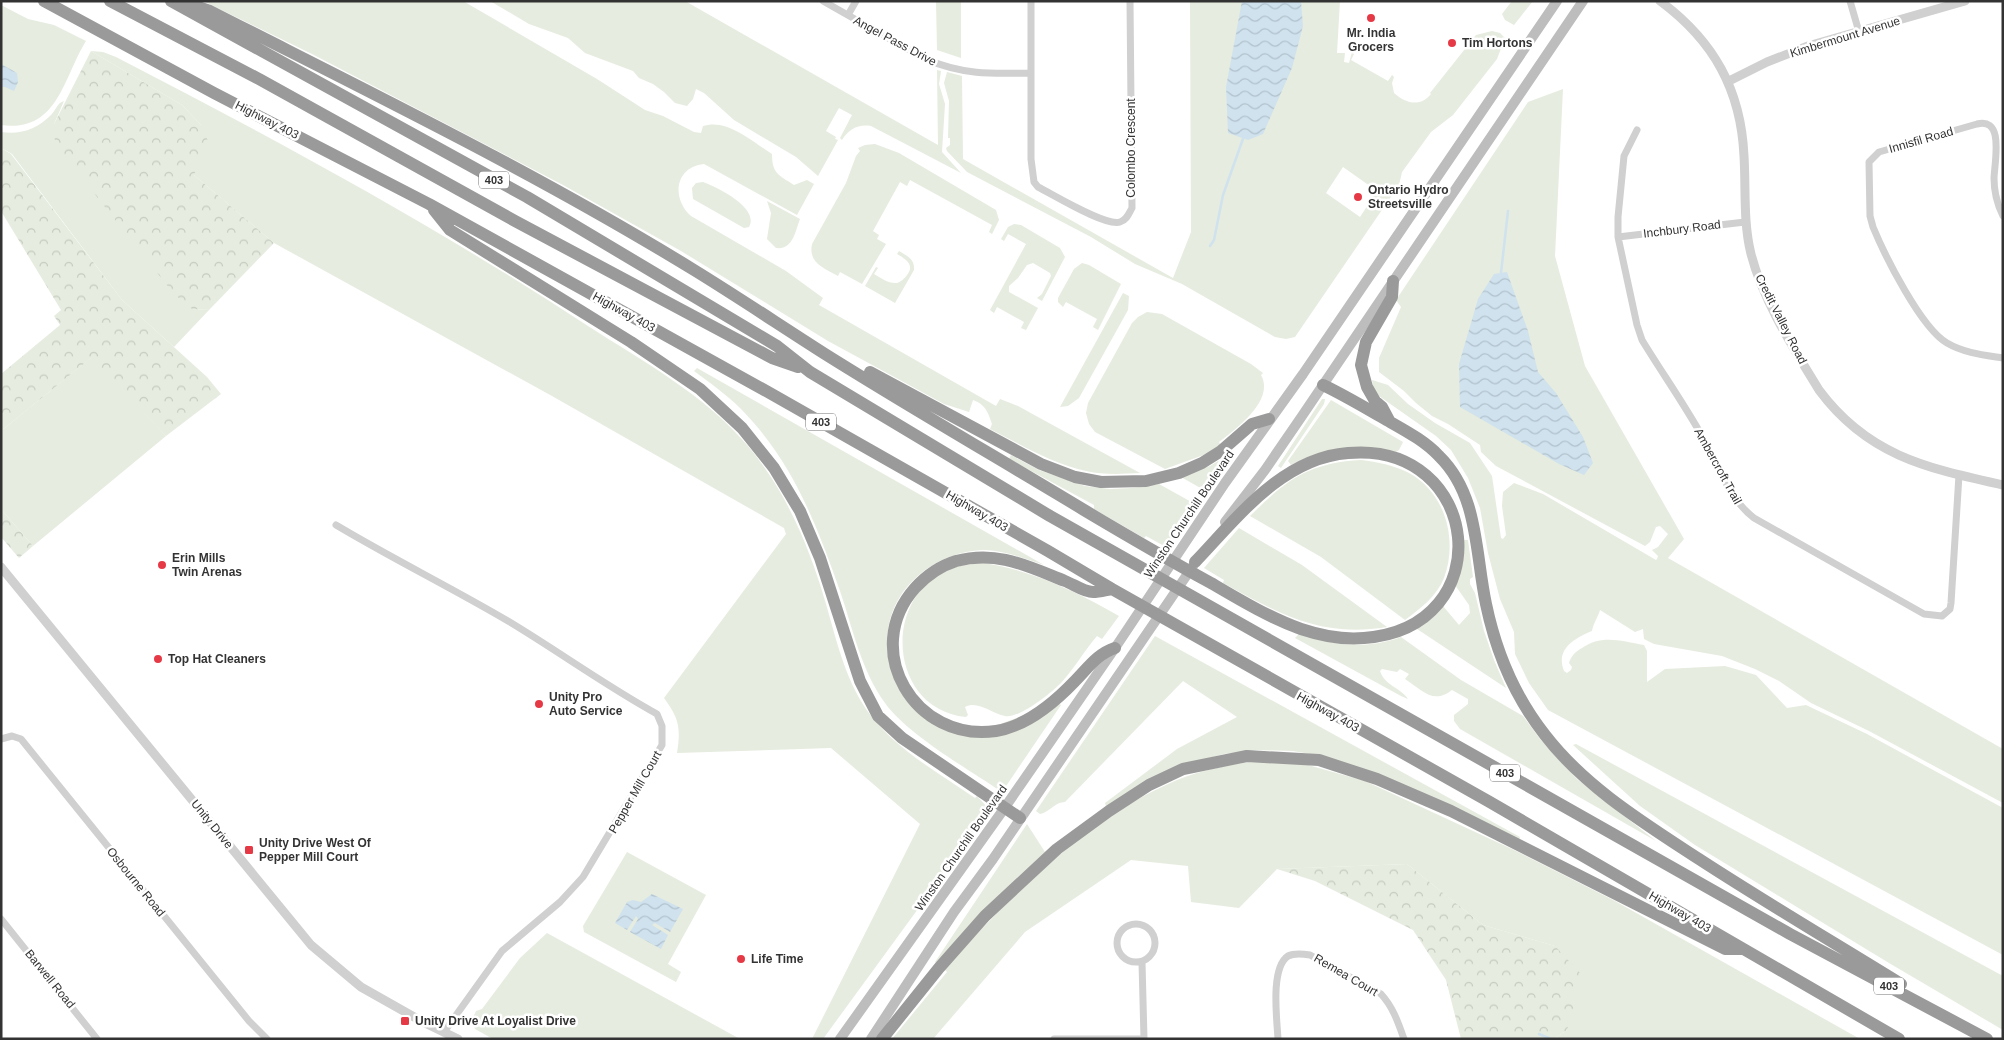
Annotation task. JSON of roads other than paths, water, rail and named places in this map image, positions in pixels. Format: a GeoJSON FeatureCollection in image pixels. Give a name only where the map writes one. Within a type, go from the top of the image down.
{"type":"FeatureCollection","features":[{"type":"Feature","properties":{"kind":"highway","name":"Highway 403"},"geometry":{"type":"LineString","coordinates":[[44,1],[214,93],[429,204],[776,397],[1488,801],[1899,1039]]}},
{"type":"Feature","properties":{"kind":"highway"},"geometry":{"type":"LineString","coordinates":[[110,1],[259,79],[515,221],[772,358],[810,372]]}},
{"type":"Feature","properties":{"kind":"highway","name":"403"},"geometry":{"type":"LineString","coordinates":[[171,1],[526,198],[777,346],[810,372],[1050,516],[1790,934],[1989,1039]]}},
{"type":"Feature","properties":{"kind":"highway"},"geometry":{"type":"LineString","coordinates":[[182,1],[210,11],[454,135],[563,195],[690,267],[824,353],[1132,539],[1250,605],[1301,629],[1342,640],[1386,636],[1417,623],[1438,604],[1450,584],[1457,565],[1458,535],[1454,516],[1438,488],[1423,473],[1406,462],[1379,454],[1358,452],[1335,454],[1313,461],[1253,495],[1195,562]]}},
{"type":"Feature","properties":{"kind":"highway"},"geometry":{"type":"LineString","coordinates":[[429,204],[450,230],[700,389],[742,428],[774,468],[800,511],[820,558],[860,681],[878,716],[902,738],[1020,818]]}},
{"type":"Feature","properties":{"kind":"highway"},"geometry":{"type":"LineString","coordinates":[[1390,422],[1382,407],[1366,388],[1362,377],[1361,365],[1366,342],[1392,297],[1393,281]]}},
{"type":"Feature","properties":{"kind":"highway"},"geometry":{"type":"LineString","coordinates":[[824,353],[876,375],[1008,448],[1055,470],[1092,480],[1130,482],[1179,473],[1196,466],[1221,451],[1252,424],[1269,418]]}},
{"type":"Feature","properties":{"kind":"highway"},"geometry":{"type":"LineString","coordinates":[[1323,385],[1417,438],[1440,456],[1463,488],[1472,514],[1486,603],[1500,656],[1531,716],[1567,761],[1621,806],[1673,842],[1989,1039]]}},
{"type":"Feature","properties":{"kind":"highway"},"geometry":{"type":"LineString","coordinates":[[1112,589],[1092,592],[1012,561],[984,556],[954,562],[925,576],[907,598],[895,624],[892,651],[899,678],[919,707],[950,726],[982,732],[997,730],[1019,723],[1046,708],[1066,691],[1102,652],[1115,648]]}},
{"type":"Feature","properties":{"kind":"highway"},"geometry":{"type":"LineString","coordinates":[[882,1039],[985,916],[1057,849],[1108,811],[1149,785],[1183,769],[1247,756],[1319,760],[1378,779],[1494,832],[1725,949],[1743,949]]}},
{"type":"Feature","properties":{"kind":"main road","name":"Winston Churchill Boulevard"},"geometry":{"type":"LineString","coordinates":[[840,1039],[1005,808],[1269,418],[1302,374],[1556,1]]}},
{"type":"Feature","properties":{"kind":"main road"},"geometry":{"type":"LineString","coordinates":[[1253,495],[1323,385],[1583,1]]}},
{"type":"Feature","properties":{"kind":"main road"},"geometry":{"type":"LineString","coordinates":[[871,1039],[954,912],[993,859],[1195,562]]}},
{"type":"Feature","properties":{"kind":"street","name":"Angel Pass Drive"},"geometry":{"type":"LineString","coordinates":[[823,1],[925,59],[952,69],[980,74],[1031,73]]}},
{"type":"Feature","properties":{"kind":"street"},"geometry":{"type":"LineString","coordinates":[[848,16],[856,1]]}},
{"type":"Feature","properties":{"kind":"street","name":"Colombo Crescent"},"geometry":{"type":"LineString","coordinates":[[1031,1],[1031,159],[1034,182],[1038,187],[1107,223],[1120,222],[1127,217],[1132,208],[1130,1]]}},
{"type":"Feature","properties":{"kind":"street","name":"Credit Valley Road"},"geometry":{"type":"LineString","coordinates":[[1660,1],[1676,14],[1699,38],[1729,81],[1735,97],[1742,133],[1745,222],[1751,254],[1766,295],[1810,376],[1828,403],[1859,432],[1897,456],[1928,467],[2003,485]]}},
{"type":"Feature","properties":{"kind":"street"},"geometry":{"type":"LineString","coordinates":[[1850,1],[1859,32]]}},
{"type":"Feature","properties":{"kind":"street","name":"Kimbermount Avenue"},"geometry":{"type":"LineString","coordinates":[[1729,81],[1767,62],[1808,46],[1965,1]]}},
{"type":"Feature","properties":{"kind":"street","name":"Innisfil Road"},"geometry":{"type":"LineString","coordinates":[[2003,216],[1998,204],[1994,181],[1999,137],[1995,128],[1987,123],[1977,124],[1879,152],[1870,162],[1870,216],[1873,227],[1920,314],[1932,331],[1946,342],[1962,350],[2003,358]]}},
{"type":"Feature","properties":{"kind":"street","name":"Ambercroft Trail"},"geometry":{"type":"LineString","coordinates":[[1637,130],[1624,156],[1618,217],[1618,237],[1637,325],[1642,340],[1703,438],[1741,508],[1754,518],[1924,614],[1942,616],[1950,609],[1952,603],[1959,475]]}},
{"type":"Feature","properties":{"kind":"street","name":"Inchbury Road"},"geometry":{"type":"LineString","coordinates":[[1618,237],[1745,222]]}},
{"type":"Feature","properties":{"kind":"street","name":"Pepper Mill Court"},"geometry":{"type":"LineString","coordinates":[[336,525],[370,546],[543,642],[657,714],[662,726],[662,745],[583,877],[567,896],[502,951],[441,1035]]}},
{"type":"Feature","properties":{"kind":"street","name":"Unity Drive"},"geometry":{"type":"LineString","coordinates":[[1,567],[311,945],[361,987],[441,1035],[458,1039]]}},
{"type":"Feature","properties":{"kind":"street","name":"Osbourne Road"},"geometry":{"type":"LineString","coordinates":[[1,739],[12,736],[21,739],[249,1021],[267,1039]]}},
{"type":"Feature","properties":{"kind":"street","name":"Barwell Road"},"geometry":{"type":"LineString","coordinates":[[1,919],[97,1039]]}},
{"type":"Feature","properties":{"kind":"street"},"geometry":{"type":"LineString","coordinates":[[1134,924],[1140,924],[1151,930],[1156,942],[1152,954],[1142,962],[1136,963],[1124,958],[1117,947],[1122,930],[1134,924]]}},
{"type":"Feature","properties":{"kind":"street","name":"Remea Court"},"geometry":{"type":"LineString","coordinates":[[1278,1039],[1277,978],[1280,964],[1288,956],[1299,954],[1310,955],[1381,994],[1396,1015],[1404,1039]]}},
{"type":"Feature","properties":{"kind":"street"},"geometry":{"type":"LineString","coordinates":[[1054,1039],[1144,1039],[1142,962]]}},
{"type":"Feature","properties":{"kind":"water"},"geometry":{"type":"Polygon","coordinates":[[[1242,1],[1301,1],[1303,26],[1292,68],[1263,134],[1248,140],[1228,133],[1226,87],[1242,1]]]}},
{"type":"Feature","properties":{"kind":"water"},"geometry":{"type":"Polygon","coordinates":[[[1,64],[17,73],[18,82],[14,91],[1,87],[1,64]]]}},
{"type":"Feature","properties":{"kind":"water"},"geometry":{"type":"Polygon","coordinates":[[[1507,272],[1528,331],[1538,372],[1556,393],[1583,437],[1593,463],[1584,475],[1559,464],[1460,407],[1459,364],[1478,299],[1494,274],[1507,272]]]}},
{"type":"Feature","properties":{"kind":"water"},"geometry":{"type":"Polygon","coordinates":[[[652,894],[683,909],[670,932],[655,923],[652,925],[668,935],[661,949],[630,932],[638,919],[636,916],[627,930],[615,923],[627,902],[633,900],[641,902],[652,894]]]}},
{"type":"Feature","properties":{"kind":"waterway"},"geometry":{"type":"LineString","coordinates":[[1210,246],[1214,240],[1223,195],[1244,136]]}},
{"type":"Feature","properties":{"kind":"waterway"},"geometry":{"type":"LineString","coordinates":[[1501,273],[1508,211]]}},
{"type":"Feature","properties":{"kind":"waterway"},"geometry":{"type":"LineString","coordinates":[[1539,1034],[1551,1039]]}},
{"type":"Feature","properties":{"kind":"place","name":"Mr. India Grocers"},"geometry":{"type":"Point","coordinates":[1371,18]}},
{"type":"Feature","properties":{"kind":"place","name":"Tim Hortons"},"geometry":{"type":"Point","coordinates":[1452,43]}},
{"type":"Feature","properties":{"kind":"place","name":"Ontario Hydro Streetsville"},"geometry":{"type":"Point","coordinates":[1358,197]}},
{"type":"Feature","properties":{"kind":"place","name":"Erin Mills Twin Arenas"},"geometry":{"type":"Point","coordinates":[162,565]}},
{"type":"Feature","properties":{"kind":"place","name":"Top Hat Cleaners"},"geometry":{"type":"Point","coordinates":[158,659]}},
{"type":"Feature","properties":{"kind":"place","name":"Unity Pro Auto Service"},"geometry":{"type":"Point","coordinates":[539,704]}},
{"type":"Feature","properties":{"kind":"place","name":"Unity Drive West Of Pepper Mill Court"},"geometry":{"type":"Point","coordinates":[249,850]}},
{"type":"Feature","properties":{"kind":"place","name":"Life Time"},"geometry":{"type":"Point","coordinates":[741,959]}},
{"type":"Feature","properties":{"kind":"place","name":"Unity Drive At Loyalist Drive"},"geometry":{"type":"Point","coordinates":[405,1021]}}]}
